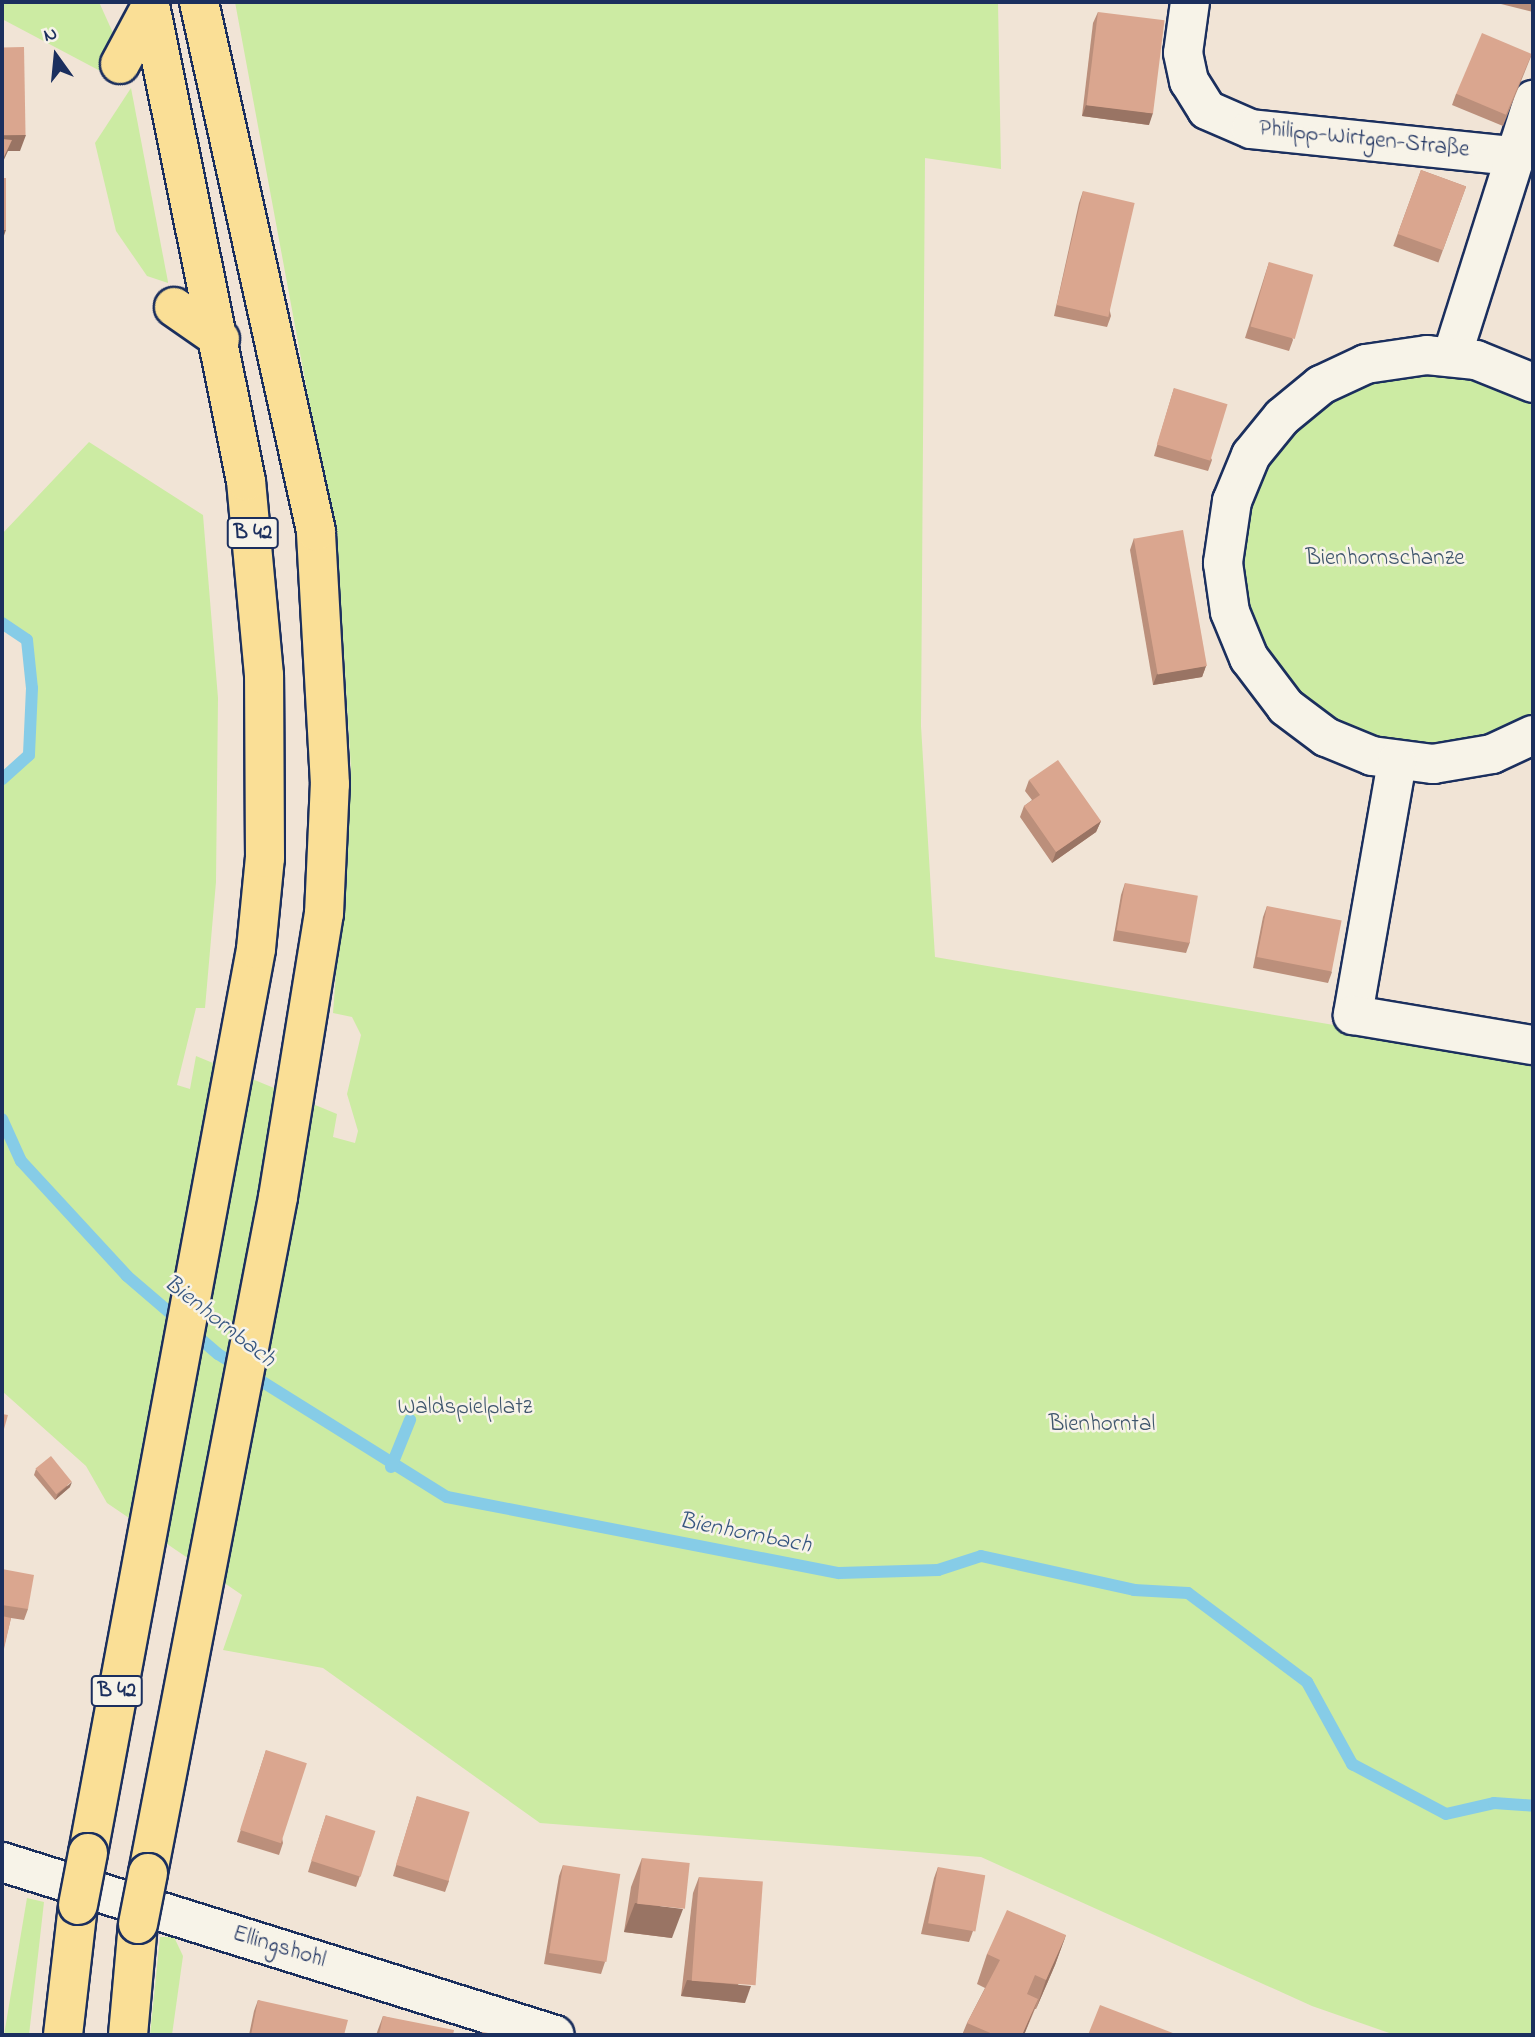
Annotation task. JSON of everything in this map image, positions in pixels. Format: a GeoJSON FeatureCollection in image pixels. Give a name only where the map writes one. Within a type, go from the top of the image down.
{"type":"FeatureCollection","features":[{"type":"Feature","properties":{"kind":"highway","name":"B 42"},"geometry":{"type":"LineString","coordinates":[[128,2035],[138,1924],[295,1096],[324,914],[327,649],[316,531],[199,2]]}},
{"type":"Feature","properties":{"kind":"highway","name":"B 42"},"geometry":{"type":"LineString","coordinates":[[63,2035],[78,1905],[145,1530],[256,949],[266,756],[254,544],[220,339],[149,5]]}},
{"type":"Feature","properties":{"kind":"highway"},"geometry":{"type":"LineString","coordinates":[[120,64],[149,5]]}},
{"type":"Feature","properties":{"kind":"highway"},"geometry":{"type":"LineString","coordinates":[[174,307],[220,339]]}},
{"type":"Feature","properties":{"kind":"street","name":"Philipp-Wirtgen-Straße"},"geometry":{"type":"LineString","coordinates":[[1190,2],[1183,53],[1189,81],[1207,110],[1251,129],[1514,156]]}},
{"type":"Feature","properties":{"kind":"street"},"geometry":{"type":"LineString","coordinates":[[1452,356],[1533,100]]}},
{"type":"Feature","properties":{"kind":"street"},"geometry":{"type":"LineString","coordinates":[[1533,383],[1452,356],[1366,364],[1300,400],[1251,456],[1224,538],[1230,612],[1269,689],[1326,737],[1397,762],[1469,760],[1533,735]]}},
{"type":"Feature","properties":{"kind":"street"},"geometry":{"type":"LineString","coordinates":[[1397,762],[1353,1015],[1533,1045]]}},
{"type":"Feature","properties":{"kind":"street","name":"Ellingshohl"},"geometry":{"type":"LineString","coordinates":[[2,1862],[555,2035]]}},
{"type":"Feature","properties":{"kind":"green space"},"geometry":{"type":"Polygon","coordinates":[[[2,2],[99,2],[113,33],[104,73],[2,19],[2,2]]]}},
{"type":"Feature","properties":{"kind":"green space","name":"Bienhorntal"},"geometry":{"type":"Polygon","coordinates":[[[235,2],[998,2],[1001,169],[925,158],[921,726],[935,957],[1533,1059],[1533,2035],[1395,2035],[1312,2006],[981,1857],[540,1823],[323,1668],[223,1650],[242,1595],[107,1503],[86,1466],[2,1391],[2,774],[26,752],[28,691],[24,643],[2,628],[2,534],[89,442],[203,515],[218,698],[216,882],[205,1008],[196,1008],[177,1085],[190,1089],[196,1056],[337,1114],[333,1137],[355,1143],[358,1131],[347,1094],[361,1035],[352,1017],[333,1013],[351,769],[338,558],[235,2]]]}},
{"type":"Feature","properties":{"kind":"green space"},"geometry":{"type":"Polygon","coordinates":[[[131,88],[168,283],[147,276],[116,231],[95,143],[131,88]]]}},
{"type":"Feature","properties":{"kind":"green space","name":"Bienhornschanze"},"geometry":{"type":"Polygon","coordinates":[[[1447,370],[1533,402],[1533,715],[1454,746],[1369,739],[1305,705],[1249,627],[1239,531],[1271,450],[1348,386],[1447,370]]]}},
{"type":"Feature","properties":{"kind":"green space"},"geometry":{"type":"Polygon","coordinates":[[[27,1898],[44,1902],[29,2035],[4,2035],[27,1898]]]}},
{"type":"Feature","properties":{"kind":"green space"},"geometry":{"type":"Polygon","coordinates":[[[160,1937],[174,1937],[183,1956],[172,2035],[150,2035],[160,1937]]]}},
{"type":"Feature","properties":{"kind":"building"},"geometry":{"type":"Polygon","coordinates":[[[1098,12],[1165,20],[1153,113],[1087,105],[1098,12]]]}},
{"type":"Feature","properties":{"kind":"building"},"geometry":{"type":"Polygon","coordinates":[[[1482,33],[1532,54],[1506,115],[1456,94],[1482,33]]]}},
{"type":"Feature","properties":{"kind":"building"},"geometry":{"type":"Polygon","coordinates":[[[2,47],[24,47],[26,135],[4,135],[2,47]]]}},
{"type":"Feature","properties":{"kind":"building"},"geometry":{"type":"Polygon","coordinates":[[[2,139],[12,140],[2,161],[2,139]]]}},
{"type":"Feature","properties":{"kind":"building"},"geometry":{"type":"Polygon","coordinates":[[[1421,170],[1466,186],[1443,250],[1398,234],[1421,170]]]}},
{"type":"Feature","properties":{"kind":"building"},"geometry":{"type":"Polygon","coordinates":[[[2,178],[6,178],[6,230],[2,230],[2,178]]]}},
{"type":"Feature","properties":{"kind":"building"},"geometry":{"type":"Polygon","coordinates":[[[1083,191],[1135,203],[1108,317],[1057,305],[1083,191]]]}},
{"type":"Feature","properties":{"kind":"building"},"geometry":{"type":"Polygon","coordinates":[[[1269,262],[1313,275],[1295,339],[1251,326],[1269,262]]]}},
{"type":"Feature","properties":{"kind":"building"},"geometry":{"type":"Polygon","coordinates":[[[1174,388],[1228,404],[1210,461],[1157,444],[1174,388]]]}},
{"type":"Feature","properties":{"kind":"building"},"geometry":{"type":"Polygon","coordinates":[[[1183,530],[1207,666],[1158,675],[1134,539],[1183,530]]]}},
{"type":"Feature","properties":{"kind":"building"},"geometry":{"type":"Polygon","coordinates":[[[1058,760],[1101,821],[1056,852],[1024,806],[1040,795],[1029,780],[1058,760]]]}},
{"type":"Feature","properties":{"kind":"building"},"geometry":{"type":"Polygon","coordinates":[[[1125,883],[1198,896],[1190,943],[1117,930],[1125,883]]]}},
{"type":"Feature","properties":{"kind":"building"},"geometry":{"type":"Polygon","coordinates":[[[1267,906],[1342,921],[1332,972],[1257,957],[1267,906]]]}},
{"type":"Feature","properties":{"kind":"building"},"geometry":{"type":"Polygon","coordinates":[[[2,1414],[8,1415],[2,1436],[2,1414]]]}},
{"type":"Feature","properties":{"kind":"building"},"geometry":{"type":"Polygon","coordinates":[[[51,1456],[72,1482],[56,1494],[35,1469],[51,1456]]]}},
{"type":"Feature","properties":{"kind":"building"},"geometry":{"type":"Polygon","coordinates":[[[2,1569],[34,1575],[28,1609],[2,1605],[2,1569]]]}},
{"type":"Feature","properties":{"kind":"building"},"geometry":{"type":"Polygon","coordinates":[[[2,1616],[11,1618],[4,1649],[2,1649],[2,1616]]]}},
{"type":"Feature","properties":{"kind":"building"},"geometry":{"type":"Polygon","coordinates":[[[266,1750],[307,1763],[281,1843],[240,1830],[266,1750]]]}},
{"type":"Feature","properties":{"kind":"building"},"geometry":{"type":"Polygon","coordinates":[[[417,1796],[470,1812],[449,1881],[396,1865],[417,1796]]]}},
{"type":"Feature","properties":{"kind":"building"},"geometry":{"type":"Polygon","coordinates":[[[326,1815],[375,1831],[361,1877],[311,1861],[326,1815]]]}},
{"type":"Feature","properties":{"kind":"building"},"geometry":{"type":"Polygon","coordinates":[[[642,1858],[690,1863],[685,1909],[637,1904],[642,1858]]]}},
{"type":"Feature","properties":{"kind":"building"},"geometry":{"type":"Polygon","coordinates":[[[563,1865],[620,1874],[606,1962],[549,1953],[563,1865]]]}},
{"type":"Feature","properties":{"kind":"building"},"geometry":{"type":"Polygon","coordinates":[[[938,1867],[985,1875],[975,1931],[928,1923],[938,1867]]]}},
{"type":"Feature","properties":{"kind":"building"},"geometry":{"type":"Polygon","coordinates":[[[699,1877],[763,1881],[756,1985],[692,1981],[699,1877]]]}},
{"type":"Feature","properties":{"kind":"building"},"geometry":{"type":"Polygon","coordinates":[[[1007,1910],[1066,1935],[1046,1980],[1035,1975],[1027,1994],[1038,1999],[1022,2035],[995,2035],[967,2023],[1000,1960],[987,1954],[1007,1910]]]}},
{"type":"Feature","properties":{"kind":"building"},"geometry":{"type":"Polygon","coordinates":[[[258,2000],[348,2020],[344,2035],[251,2035],[258,2000]]]}},
{"type":"Feature","properties":{"kind":"building"},"geometry":{"type":"Polygon","coordinates":[[[1100,2005],[1178,2035],[1088,2035],[1100,2005]]]}},
{"type":"Feature","properties":{"kind":"building"},"geometry":{"type":"Polygon","coordinates":[[[383,2016],[454,2030],[453,2035],[379,2035],[383,2016]]]}},
{"type":"Feature","properties":{"kind":"waterway","name":"Bienhornbach"},"geometry":{"type":"LineString","coordinates":[[2,623],[27,640],[32,688],[29,755],[2,779]]}},
{"type":"Feature","properties":{"kind":"waterway","name":"Bienhornbach"},"geometry":{"type":"LineString","coordinates":[[2,1119],[21,1161],[127,1276],[218,1354],[447,1497],[839,1573],[938,1570],[981,1556],[1134,1590],[1188,1593],[1307,1682],[1352,1764],[1446,1814],[1494,1803],[1533,1806]]}},
{"type":"Feature","properties":{"kind":"waterway"},"geometry":{"type":"LineString","coordinates":[[391,1467],[410,1420]]}},
{"type":"Feature","properties":{"kind":"park label","name":"Waldspielplatz"},"geometry":{"type":"Point","coordinates":[465,1408]}}]}
